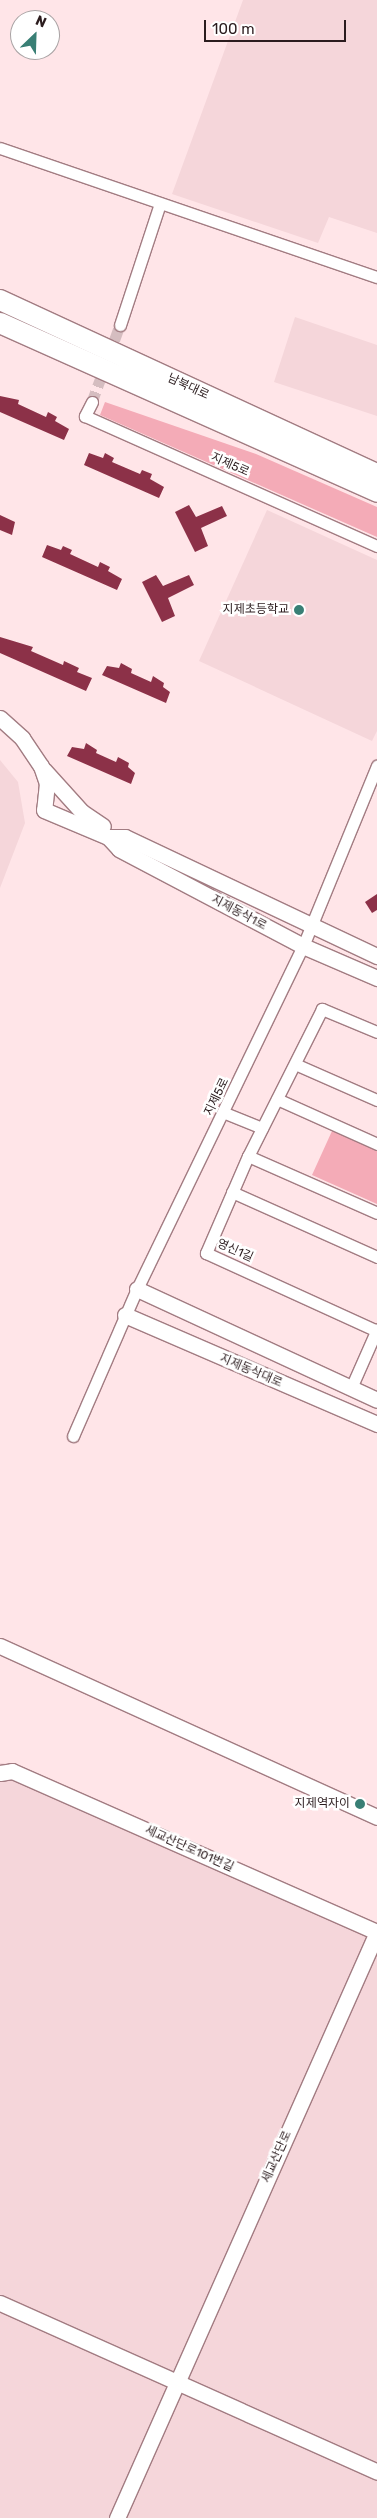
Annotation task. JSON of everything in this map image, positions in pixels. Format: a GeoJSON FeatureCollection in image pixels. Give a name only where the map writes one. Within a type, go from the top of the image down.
{"type":"FeatureCollection","features":[{"type":"Feature","properties":{"kind":"highway","name":"남북대로"},"geometry":{"type":"LineString","coordinates":[[3,300],[377,474]]}},
{"type":"Feature","properties":{"kind":"highway","name":"남북대로"},"geometry":{"type":"LineString","coordinates":[[0,323],[377,492]]}},
{"type":"Feature","properties":{"kind":"street"},"geometry":{"type":"LineString","coordinates":[[0,148],[377,277]]}},
{"type":"Feature","properties":{"kind":"street"},"geometry":{"type":"LineString","coordinates":[[120,325],[160,203]]}},
{"type":"Feature","properties":{"kind":"street","name":"지제5로"},"geometry":{"type":"LineString","coordinates":[[92,402],[85,416],[377,546]]}},
{"type":"Feature","properties":{"kind":"street","name":"지제동삭1로"},"geometry":{"type":"LineString","coordinates":[[0,718],[22,738],[41,766],[47,783],[44,810],[108,837],[124,837],[311,927],[377,956]]}},
{"type":"Feature","properties":{"kind":"street"},"geometry":{"type":"LineString","coordinates":[[41,766],[82,812],[124,837]]}},
{"type":"Feature","properties":{"kind":"street","name":"지제5로"},"geometry":{"type":"LineString","coordinates":[[73,1436],[137,1289],[225,1113],[303,946],[377,766]]}},
{"type":"Feature","properties":{"kind":"street","name":"지제동삭1로"},"geometry":{"type":"LineString","coordinates":[[108,837],[119,849],[303,946],[377,978]]}},
{"type":"Feature","properties":{"kind":"street","name":"영신1길"},"geometry":{"type":"LineString","coordinates":[[377,1032],[322,1010],[248,1156],[206,1253],[377,1330]]}},
{"type":"Feature","properties":{"kind":"street"},"geometry":{"type":"LineString","coordinates":[[295,1064],[377,1100]]}},
{"type":"Feature","properties":{"kind":"street"},"geometry":{"type":"LineString","coordinates":[[277,1099],[377,1144]]}},
{"type":"Feature","properties":{"kind":"street"},"geometry":{"type":"LineString","coordinates":[[225,1113],[262,1128]]}},
{"type":"Feature","properties":{"kind":"street"},"geometry":{"type":"LineString","coordinates":[[248,1156],[377,1213]]}},
{"type":"Feature","properties":{"kind":"street"},"geometry":{"type":"LineString","coordinates":[[232,1192],[377,1256]]}},
{"type":"Feature","properties":{"kind":"street","name":"지제동삭대로"},"geometry":{"type":"LineString","coordinates":[[137,1289],[377,1400]]}},
{"type":"Feature","properties":{"kind":"street","name":"지제동삭대로"},"geometry":{"type":"LineString","coordinates":[[125,1315],[377,1424]]}},
{"type":"Feature","properties":{"kind":"street"},"geometry":{"type":"LineString","coordinates":[[351,1388],[377,1330]]}},
{"type":"Feature","properties":{"kind":"street"},"geometry":{"type":"LineString","coordinates":[[0,1646],[377,1818]]}},
{"type":"Feature","properties":{"kind":"street","name":"세교산단로101번길"},"geometry":{"type":"LineString","coordinates":[[0,1773],[12,1771],[377,1932]]}},
{"type":"Feature","properties":{"kind":"street","name":"세교산단로"},"geometry":{"type":"LineString","coordinates":[[116,2518],[178,2383],[377,1932]]}},
{"type":"Feature","properties":{"kind":"street"},"geometry":{"type":"LineString","coordinates":[[0,2303],[377,2472]]}},
{"type":"Feature","properties":{"kind":"shaded area"},"geometry":{"type":"Polygon","coordinates":[[[243,0],[377,0],[377,233],[329,217],[318,243],[172,194],[243,0]]]}},
{"type":"Feature","properties":{"kind":"shaded area"},"geometry":{"type":"Polygon","coordinates":[[[295,317],[377,345],[377,416],[274,382],[295,317]]]}},
{"type":"Feature","properties":{"kind":"shaded area"},"geometry":{"type":"Polygon","coordinates":[[[105,402],[256,454],[377,507],[377,537],[100,415],[105,402]]]}},
{"type":"Feature","properties":{"kind":"shaded area","name":"지제초등학교"},"geometry":{"type":"Polygon","coordinates":[[[267,510],[377,560],[377,731],[372,741],[199,661],[267,510]]]}},
{"type":"Feature","properties":{"kind":"shaded area"},"geometry":{"type":"Polygon","coordinates":[[[0,760],[18,782],[25,823],[0,888],[0,760]]]}},
{"type":"Feature","properties":{"kind":"shaded area"},"geometry":{"type":"Polygon","coordinates":[[[332,1131],[377,1150],[377,1204],[312,1175],[332,1131]]]}},
{"type":"Feature","properties":{"kind":"shaded area"},"geometry":{"type":"Polygon","coordinates":[[[0,1763],[13,1764],[377,1929],[377,2518],[0,2518],[0,1763]]]}},
{"type":"Feature","properties":{"kind":"building"},"geometry":{"type":"Polygon","coordinates":[[[0,396],[19,400],[18,404],[46,417],[48,412],[57,417],[55,421],[69,429],[64,440],[0,412],[0,396]]]}},
{"type":"Feature","properties":{"kind":"building"},"geometry":{"type":"Polygon","coordinates":[[[89,453],[103,458],[105,453],[114,458],[112,462],[140,474],[142,470],[152,474],[150,479],[164,487],[159,498],[84,465],[89,453]]]}},
{"type":"Feature","properties":{"kind":"building"},"geometry":{"type":"Polygon","coordinates":[[[189,505],[196,517],[222,506],[227,516],[201,528],[208,546],[195,552],[175,512],[189,505]]]}},
{"type":"Feature","properties":{"kind":"building"},"geometry":{"type":"Polygon","coordinates":[[[0,515],[15,522],[12,535],[0,530],[0,515]]]}},
{"type":"Feature","properties":{"kind":"building"},"geometry":{"type":"Polygon","coordinates":[[[47,545],[61,550],[63,546],[72,550],[70,554],[98,567],[100,562],[110,567],[108,571],[122,579],[117,590],[42,557],[47,545]]]}},
{"type":"Feature","properties":{"kind":"building"},"geometry":{"type":"Polygon","coordinates":[[[156,575],[163,586],[189,575],[194,585],[168,598],[175,616],[162,622],[142,582],[156,575]]]}},
{"type":"Feature","properties":{"kind":"building"},"geometry":{"type":"Polygon","coordinates":[[[0,637],[33,647],[31,651],[63,665],[64,661],[79,668],[77,672],[92,678],[86,691],[0,653],[0,637]]]}},
{"type":"Feature","properties":{"kind":"building"},"geometry":{"type":"Polygon","coordinates":[[[121,663],[132,669],[131,673],[151,682],[153,676],[164,683],[163,687],[170,692],[166,703],[102,675],[107,666],[119,668],[121,663]]]}},
{"type":"Feature","properties":{"kind":"building"},"geometry":{"type":"Polygon","coordinates":[[[86,743],[97,750],[96,753],[116,762],[118,757],[129,763],[128,767],[135,773],[131,784],[67,756],[72,747],[84,749],[86,743]]]}},
{"type":"Feature","properties":{"kind":"building"},"geometry":{"type":"Polygon","coordinates":[[[377,894],[377,910],[372,913],[365,902],[377,894]]]}},
{"type":"Feature","properties":{"kind":"tunnel"},"geometry":{"type":"LineString","coordinates":[[92,402],[120,325]]}},
{"type":"Feature","properties":{"kind":"place","name":"지제초등학교"},"geometry":{"type":"Point","coordinates":[299,610]}},
{"type":"Feature","properties":{"kind":"place","name":"지제역자이"},"geometry":{"type":"Point","coordinates":[360,1804]}}]}
